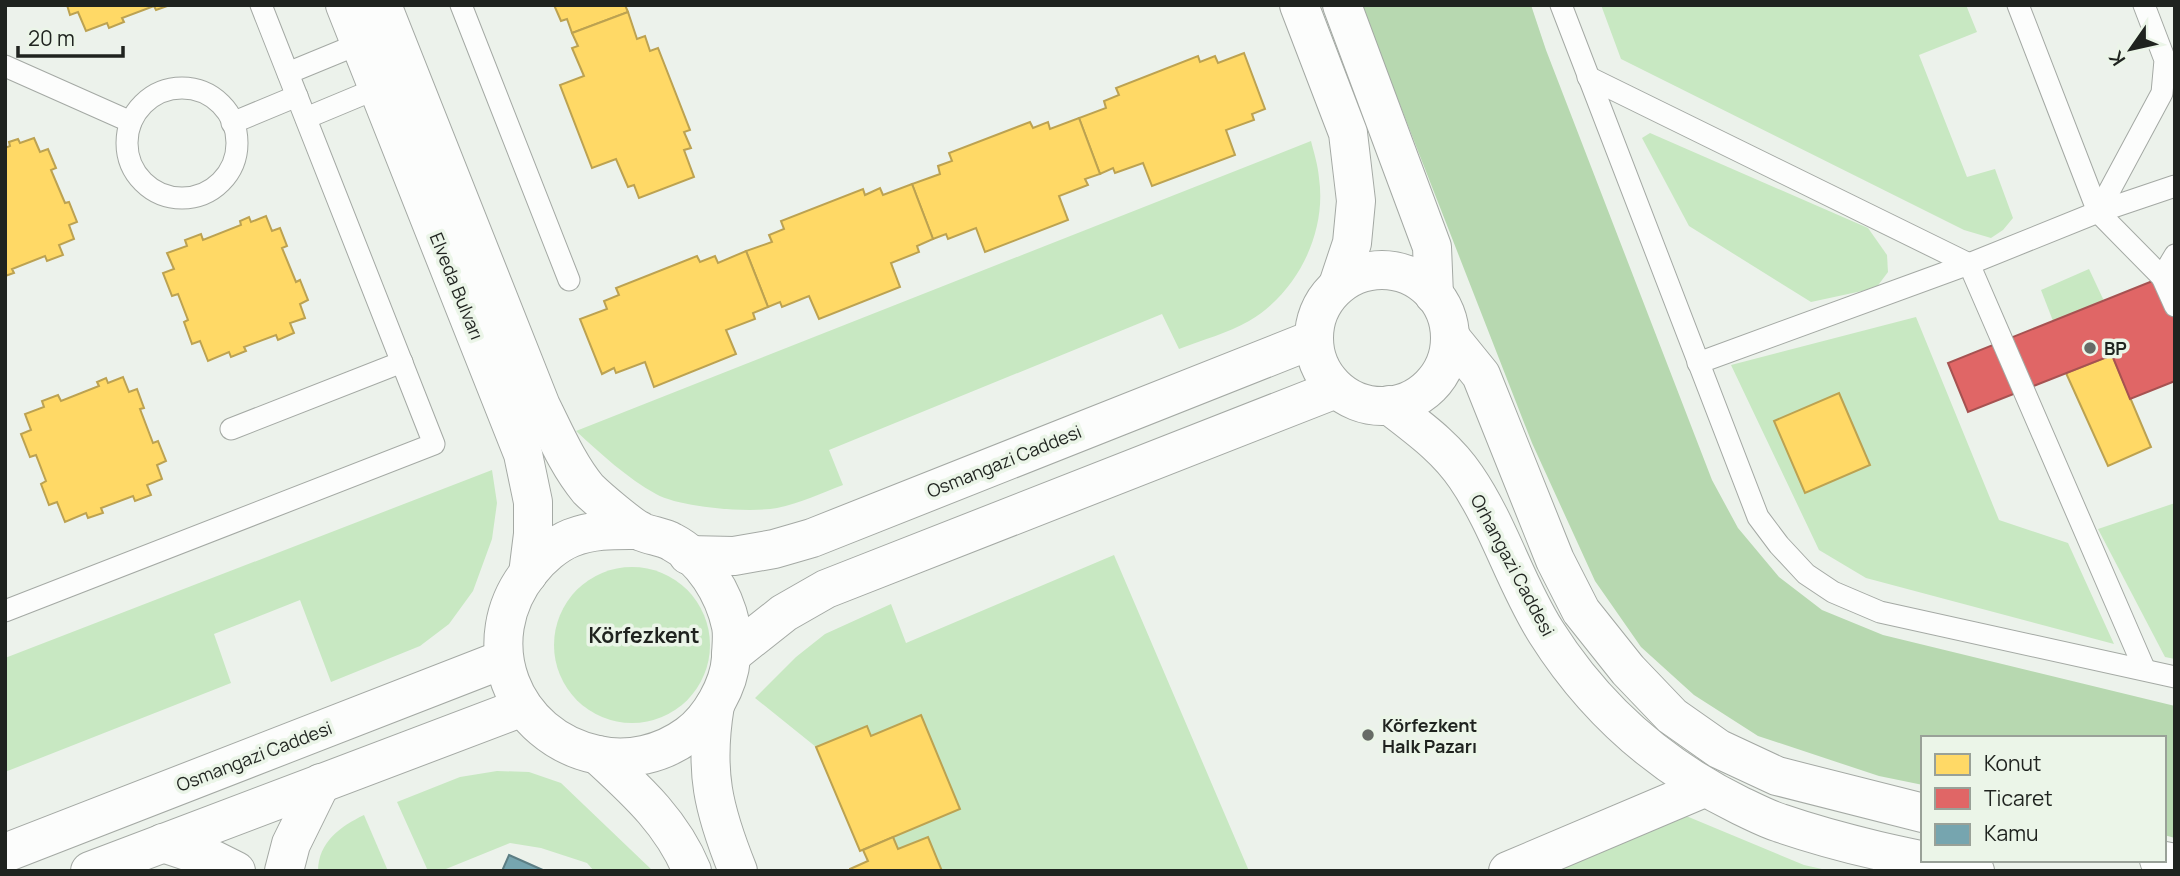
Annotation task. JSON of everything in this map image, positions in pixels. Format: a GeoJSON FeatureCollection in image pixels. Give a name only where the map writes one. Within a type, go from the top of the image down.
{"type":"FeatureCollection","features":[{"type":"Feature","properties":{"kind":"street","name":"Elveda Bulvarı"},"geometry":{"type":"LineString","coordinates":[[345,5],[523,454],[533,502],[533,534],[528,574]]}},
{"type":"Feature","properties":{"kind":"street","name":"Elveda Bulvarı"},"geometry":{"type":"LineString","coordinates":[[382,5],[541,406],[565,453],[589,489],[639,530]]}},
{"type":"Feature","properties":{"kind":"street"},"geometry":{"type":"LineString","coordinates":[[1299,5],[1348,133],[1356,201],[1352,243],[1338,285]]}},
{"type":"Feature","properties":{"kind":"street"},"geometry":{"type":"LineString","coordinates":[[1342,5],[1432,247],[1434,295]]}},
{"type":"Feature","properties":{"kind":"street"},"geometry":{"type":"LineString","coordinates":[[1378,268],[1400,271],[1411,276],[1421,281],[1434,295],[1446,314],[1451,338],[1447,361],[1436,381],[1418,396],[1396,405],[1373,406],[1351,399],[1336,389],[1319,366],[1313,345],[1315,322],[1322,302],[1338,285],[1356,273],[1378,268]]}},
{"type":"Feature","properties":{"kind":"street","name":"Osmangazi Caddesi"},"geometry":{"type":"LineString","coordinates":[[688,555],[734,556],[774,549],[812,538],[1314,338]]}},
{"type":"Feature","properties":{"kind":"street"},"geometry":{"type":"LineString","coordinates":[[1451,338],[1480,375],[1555,560],[1581,611],[1628,670],[1672,716],[1719,749],[1777,776],[1921,812]]}},
{"type":"Feature","properties":{"kind":"street"},"geometry":{"type":"LineString","coordinates":[[731,655],[784,613],[826,589],[1336,389]]}},
{"type":"Feature","properties":{"kind":"street","name":"Orhangazi Caddesi"},"geometry":{"type":"LineString","coordinates":[[1389,405],[1431,437],[1465,476],[1487,513],[1511,568],[1546,632],[1594,697],[1645,747],[1704,788],[1777,823],[1877,852],[1921,861]]}},
{"type":"Feature","properties":{"kind":"street"},"geometry":{"type":"LineString","coordinates":[[715,705],[689,735],[653,753],[614,758],[575,750],[541,729],[516,697],[504,660],[505,620],[517,586],[540,559],[570,538],[604,529],[639,530],[673,542],[701,565],[721,594],[732,628],[730,668],[715,705],[709,741],[711,787],[722,832],[738,871]]}},
{"type":"Feature","properties":{"kind":"street","name":"Osmangazi Caddesi"},"geometry":{"type":"LineString","coordinates":[[5,853],[504,660]]}},
{"type":"Feature","properties":{"kind":"street"},"geometry":{"type":"LineString","coordinates":[[90,871],[523,707]]}},
{"type":"Feature","properties":{"kind":"street"},"geometry":{"type":"LineString","coordinates":[[598,755],[637,791],[666,823],[683,849],[692,871]]}},
{"type":"Feature","properties":{"kind":"street"},"geometry":{"type":"LineString","coordinates":[[284,871],[291,844],[321,783]]}},
{"type":"Feature","properties":{"kind":"street"},"geometry":{"type":"LineString","coordinates":[[1508,871],[1704,788]]}},
{"type":"Feature","properties":{"kind":"street"},"geometry":{"type":"LineString","coordinates":[[163,843],[214,860],[236,871]]}},
{"type":"Feature","properties":{"kind":"street","name":"Orhangazi Caddesi"},"geometry":{"type":"LineString","coordinates":[[1929,862],[1975,871]]}},
{"type":"Feature","properties":{"kind":"lane"},"geometry":{"type":"LineString","coordinates":[[5,611],[434,444],[261,5]]}},
{"type":"Feature","properties":{"kind":"lane"},"geometry":{"type":"LineString","coordinates":[[461,5],[569,280]]}},
{"type":"Feature","properties":{"kind":"lane"},"geometry":{"type":"LineString","coordinates":[[1561,5],[1758,517],[1805,574],[1833,592],[1880,612],[2144,668],[2175,677]]}},
{"type":"Feature","properties":{"kind":"lane"},"geometry":{"type":"LineString","coordinates":[[2018,5],[2098,212],[2162,277],[2175,306]]}},
{"type":"Feature","properties":{"kind":"lane"},"geometry":{"type":"LineString","coordinates":[[2098,212],[2162,93],[2165,60],[2144,5]]}},
{"type":"Feature","properties":{"kind":"lane"},"geometry":{"type":"LineString","coordinates":[[288,73],[361,43]]}},
{"type":"Feature","properties":{"kind":"lane"},"geometry":{"type":"LineString","coordinates":[[5,66],[131,122]]}},
{"type":"Feature","properties":{"kind":"lane"},"geometry":{"type":"LineString","coordinates":[[1588,77],[1969,264],[2144,668]]}},
{"type":"Feature","properties":{"kind":"lane"},"geometry":{"type":"LineString","coordinates":[[183,88],[201,92],[217,101],[232,123],[236,150],[231,167],[221,181],[207,192],[190,198],[172,197],[155,191],[141,180],[131,165],[127,147],[131,122],[136,112],[149,99],[165,91],[183,88]]}},
{"type":"Feature","properties":{"kind":"lane"},"geometry":{"type":"LineString","coordinates":[[306,118],[378,88]]}},
{"type":"Feature","properties":{"kind":"lane"},"geometry":{"type":"LineString","coordinates":[[232,123],[297,96]]}},
{"type":"Feature","properties":{"kind":"lane"},"geometry":{"type":"LineString","coordinates":[[1698,363],[1969,264],[2098,212],[2175,186]]}},
{"type":"Feature","properties":{"kind":"lane"},"geometry":{"type":"LineString","coordinates":[[2162,277],[2175,255]]}},
{"type":"Feature","properties":{"kind":"lane"},"geometry":{"type":"LineString","coordinates":[[231,429],[402,362]]}},
{"type":"Feature","properties":{"kind":"green space"},"geometry":{"type":"Polygon","coordinates":[[[1361,5],[1531,5],[1712,480],[1738,528],[1779,577],[1822,610],[1883,635],[2175,706],[2175,838],[2166,836],[2166,736],[1921,736],[1921,785],[1879,776],[1758,736],[1694,695],[1641,647],[1595,581],[1532,443],[1361,5]]]}},
{"type":"Feature","properties":{"kind":"green space"},"geometry":{"type":"Polygon","coordinates":[[[1601,5],[1966,5],[1977,32],[1919,55],[1967,177],[1995,169],[2013,218],[2003,230],[1991,238],[1964,230],[1621,59],[1601,5]]]}},
{"type":"Feature","properties":{"kind":"green space"},"geometry":{"type":"Polygon","coordinates":[[[1650,133],[1868,228],[1887,255],[1888,272],[1876,288],[1811,302],[1689,226],[1642,138],[1650,133]]]}},
{"type":"Feature","properties":{"kind":"green space"},"geometry":{"type":"Polygon","coordinates":[[[1311,141],[1318,168],[1320,199],[1313,240],[1294,278],[1266,309],[1232,329],[1179,349],[1162,314],[829,450],[843,485],[777,508],[733,509],[682,503],[656,494],[635,481],[576,431],[1311,141]]]}},
{"type":"Feature","properties":{"kind":"green space"},"geometry":{"type":"Polygon","coordinates":[[[2089,269],[2104,301],[2053,321],[2041,290],[2089,269]]]}},
{"type":"Feature","properties":{"kind":"green space"},"geometry":{"type":"Polygon","coordinates":[[[1916,317],[1999,520],[2068,543],[2114,644],[1866,578],[1819,550],[1731,365],[1916,317]]]}},
{"type":"Feature","properties":{"kind":"green space"},"geometry":{"type":"Polygon","coordinates":[[[492,470],[497,503],[492,539],[473,591],[449,624],[420,646],[331,682],[300,600],[214,634],[231,683],[5,772],[5,658],[492,470]]]}},
{"type":"Feature","properties":{"kind":"green space"},"geometry":{"type":"Polygon","coordinates":[[[2175,503],[2175,659],[2165,657],[2098,529],[2175,503]]]}},
{"type":"Feature","properties":{"kind":"green space"},"geometry":{"type":"Polygon","coordinates":[[[1114,555],[1249,871],[942,871],[928,837],[898,849],[893,837],[960,809],[921,715],[871,736],[866,726],[816,747],[755,698],[796,657],[825,634],[891,604],[906,643],[1114,555]]]}},
{"type":"Feature","properties":{"kind":"green space"},"geometry":{"type":"Polygon","coordinates":[[[632,567],[662,573],[687,590],[704,615],[710,645],[704,675],[687,700],[662,717],[632,723],[602,717],[577,700],[560,675],[554,645],[560,615],[577,590],[602,573],[632,567]]]}},
{"type":"Feature","properties":{"kind":"green space"},"geometry":{"type":"Polygon","coordinates":[[[497,771],[529,772],[561,783],[653,871],[594,871],[587,863],[541,848],[510,843],[441,871],[428,871],[397,802],[460,777],[497,771]]]}},
{"type":"Feature","properties":{"kind":"green space"},"geometry":{"type":"Polygon","coordinates":[[[1679,813],[1804,865],[1831,871],[1553,871],[1679,813]]]}},
{"type":"Feature","properties":{"kind":"green space"},"geometry":{"type":"Polygon","coordinates":[[[364,815],[388,871],[318,871],[326,843],[347,824],[364,815]]]}},
{"type":"Feature","properties":{"kind":"building: Konut"},"geometry":{"type":"Polygon","coordinates":[[[67,5],[170,5],[156,10],[154,6],[122,18],[124,22],[109,28],[107,23],[86,31],[78,12],[70,15],[67,5]]]}},
{"type":"Feature","properties":{"kind":"building: Konut"},"geometry":{"type":"Polygon","coordinates":[[[554,5],[625,5],[628,12],[572,33],[567,19],[561,21],[554,5]]]}},
{"type":"Feature","properties":{"kind":"building: Konut"},"geometry":{"type":"Polygon","coordinates":[[[628,12],[637,39],[645,36],[650,51],[658,48],[690,130],[684,132],[691,148],[684,150],[694,177],[639,198],[634,185],[628,187],[616,159],[592,168],[560,85],[584,76],[572,48],[578,46],[572,33],[628,12]]]}},
{"type":"Feature","properties":{"kind":"building: Konut"},"geometry":{"type":"Polygon","coordinates":[[[1244,53],[1265,109],[1252,114],[1254,120],[1226,130],[1235,155],[1152,186],[1143,163],[1115,173],[1113,168],[1100,174],[1079,118],[1106,108],[1104,101],[1119,95],[1116,88],[1198,56],[1200,62],[1215,56],[1218,63],[1244,53]]]}},
{"type":"Feature","properties":{"kind":"building: Konut"},"geometry":{"type":"Polygon","coordinates":[[[1079,118],[1100,174],[1085,179],[1088,185],[1059,196],[1068,220],[985,252],[976,228],[948,239],[946,234],[933,239],[912,184],[940,174],[938,166],[952,161],[949,153],[1030,122],[1033,128],[1048,122],[1050,129],[1079,118]]]}},
{"type":"Feature","properties":{"kind":"building: Konut"},"geometry":{"type":"Polygon","coordinates":[[[34,138],[40,152],[48,149],[56,168],[51,170],[65,203],[69,202],[77,222],[69,225],[74,239],[59,245],[63,255],[47,261],[45,256],[12,269],[14,273],[5,276],[5,148],[10,146],[9,142],[18,139],[20,143],[34,138]]]}},
{"type":"Feature","properties":{"kind":"building: Konut"},"geometry":{"type":"Polygon","coordinates":[[[912,184],[933,239],[917,246],[919,252],[891,263],[900,287],[819,319],[809,296],[782,307],[780,302],[768,307],[746,251],[772,242],[769,235],[784,229],[781,221],[863,189],[865,195],[880,188],[883,195],[912,184]]]}},
{"type":"Feature","properties":{"kind":"building: Konut"},"geometry":{"type":"Polygon","coordinates":[[[266,216],[272,231],[280,228],[287,246],[282,248],[296,282],[300,280],[308,300],[300,304],[305,318],[290,323],[294,333],[278,340],[276,335],[244,347],[246,351],[231,357],[229,352],[208,361],[200,341],[192,344],[184,322],[188,320],[178,294],[172,296],[163,273],[174,269],[167,253],[187,246],[185,240],[201,234],[203,240],[241,225],[240,221],[249,217],[251,222],[266,216]]]}},
{"type":"Feature","properties":{"kind":"building: Konut"},"geometry":{"type":"Polygon","coordinates":[[[746,251],[768,307],[753,313],[755,319],[726,330],[736,354],[654,387],[645,362],[616,373],[614,368],[602,374],[580,319],[607,309],[604,301],[619,295],[616,288],[697,256],[700,262],[715,256],[718,263],[746,251]]]}},
{"type":"Feature","properties":{"kind":"building: Konut"},"geometry":{"type":"Polygon","coordinates":[[[2112,355],[2151,447],[2108,466],[2066,373],[2112,355]]]}},
{"type":"Feature","properties":{"kind":"building: Konut"},"geometry":{"type":"Polygon","coordinates":[[[123,377],[129,392],[137,389],[144,408],[140,409],[153,443],[158,441],[166,461],[157,465],[162,479],[147,485],[151,495],[135,501],[133,496],[101,508],[103,513],[88,518],[86,513],[65,522],[57,502],[49,505],[41,484],[46,481],[36,455],[30,457],[21,434],[31,430],[25,414],[44,407],[42,401],[58,395],[61,401],[99,386],[97,382],[106,378],[108,383],[123,377]]]}},
{"type":"Feature","properties":{"kind":"building: Konut"},"geometry":{"type":"Polygon","coordinates":[[[1839,393],[1870,465],[1805,493],[1774,421],[1839,393]]]}},
{"type":"Feature","properties":{"kind":"building: Konut"},"geometry":{"type":"Polygon","coordinates":[[[921,715],[960,809],[860,851],[816,747],[867,726],[871,736],[921,715]]]}},
{"type":"Feature","properties":{"kind":"building: Konut"},"geometry":{"type":"Polygon","coordinates":[[[893,837],[898,849],[928,837],[942,871],[850,871],[868,861],[863,850],[893,837]]]}},
{"type":"Feature","properties":{"kind":"building: Ticaret"},"geometry":{"type":"Polygon","coordinates":[[[2175,272],[2175,381],[2130,399],[2112,355],[1968,412],[1948,363],[2175,272]]]}},
{"type":"Feature","properties":{"kind":"building: Kamu"},"geometry":{"type":"Polygon","coordinates":[[[509,855],[545,871],[502,871],[509,855]]]}},
{"type":"Feature","properties":{"kind":"place","name":"BP"},"geometry":{"type":"Point","coordinates":[2090,348]}},
{"type":"Feature","properties":{"kind":"place","name":"Körfezkent Halk Pazarı"},"geometry":{"type":"Point","coordinates":[1368,735]}},
{"type":"Feature","properties":{"kind":"district","name":"Körfezkent"},"geometry":{"type":"Point","coordinates":[644,635]}}]}
